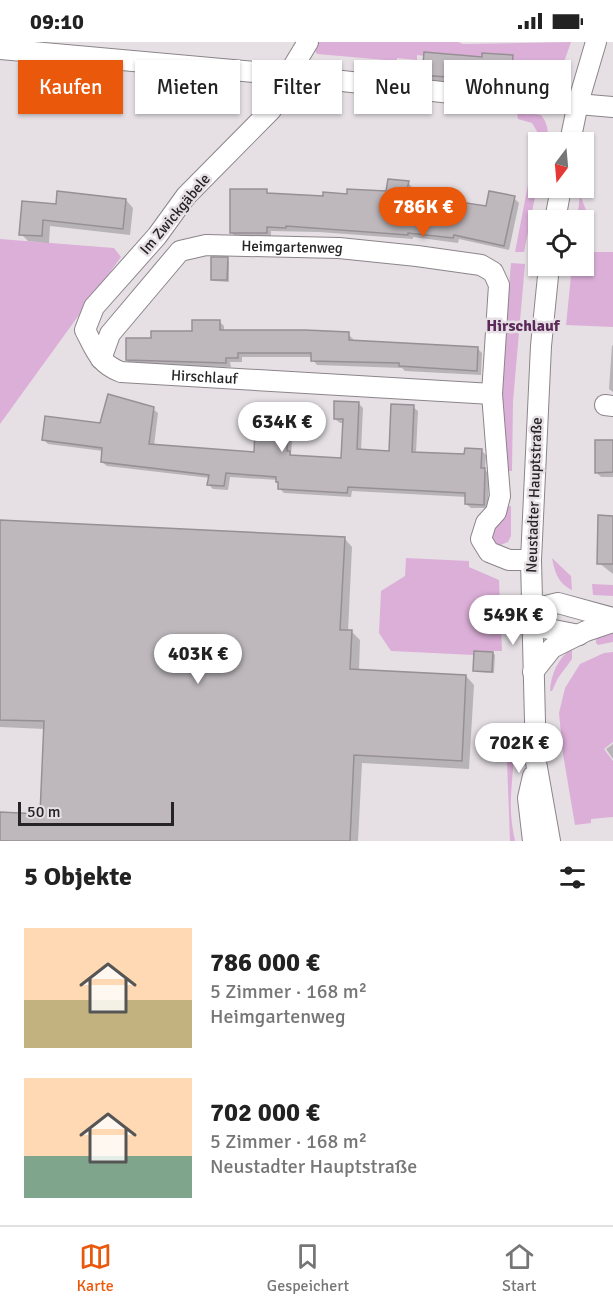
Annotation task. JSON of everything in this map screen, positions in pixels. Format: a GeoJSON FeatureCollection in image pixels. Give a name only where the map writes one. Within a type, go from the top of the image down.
{"type":"FeatureCollection","features":[{"type":"Feature","properties":{"kind":"street"},"geometry":{"type":"LineString","coordinates":[[297,60],[308,42]]}},
{"type":"Feature","properties":{"kind":"street"},"geometry":{"type":"LineString","coordinates":[[572,132],[596,42]]}},
{"type":"Feature","properties":{"kind":"street"},"geometry":{"type":"LineString","coordinates":[[0,49],[252,72]]}},
{"type":"Feature","properties":{"kind":"street"},"geometry":{"type":"LineString","coordinates":[[342,81],[613,107]]}},
{"type":"Feature","properties":{"kind":"street","name":"Im Zwickgäbele"},"geometry":{"type":"LineString","coordinates":[[101,360],[85,330],[94,308],[157,236],[186,196],[267,114]]}},
{"type":"Feature","properties":{"kind":"street","name":"Heimgartenweg"},"geometry":{"type":"LineString","coordinates":[[101,360],[110,334],[180,251],[206,245],[339,248],[481,265],[493,272],[499,285],[492,394],[500,496],[496,512],[486,523],[481,539],[489,552],[531,566]]}},
{"type":"Feature","properties":{"kind":"street","name":"Neustadter Hauptstraße"},"geometry":{"type":"LineString","coordinates":[[548,276],[541,346],[531,566],[536,762],[550,841]]}},
{"type":"Feature","properties":{"kind":"street","name":"Hirschlauf"},"geometry":{"type":"LineString","coordinates":[[101,360],[108,367],[121,372],[492,394]]}},
{"type":"Feature","properties":{"kind":"street"},"geometry":{"type":"LineString","coordinates":[[531,566],[558,603]]}},
{"type":"Feature","properties":{"kind":"street"},"geometry":{"type":"LineString","coordinates":[[579,635],[544,628],[532,620],[542,607],[558,603],[613,620]]}},
{"type":"Feature","properties":{"kind":"street"},"geometry":{"type":"LineString","coordinates":[[533,672],[552,648],[613,620]]}},
{"type":"Feature","properties":{"kind":"street","name":"Neustadter Hauptstraße"},"geometry":{"type":"LineString","coordinates":[[533,841],[528,798],[536,762]]}},
{"type":"Feature","properties":{"kind":"shaded area"},"geometry":{"type":"Polygon","coordinates":[[[315,42],[458,42],[463,44],[571,42],[565,60],[512,60],[512,55],[483,53],[482,57],[424,52],[424,56],[417,55],[417,60],[397,58],[397,60],[386,60],[317,54],[312,46],[315,42]]]}},
{"type":"Feature","properties":{"kind":"shaded area"},"geometry":{"type":"Polygon","coordinates":[[[517,114],[541,115],[548,132],[537,132],[532,123],[518,119],[517,114]]]}},
{"type":"Feature","properties":{"kind":"shaded area"},"geometry":{"type":"Polygon","coordinates":[[[528,185],[528,198],[535,198],[532,210],[528,210],[528,232],[524,252],[515,252],[528,185]]]}},
{"type":"Feature","properties":{"kind":"shaded area"},"geometry":{"type":"Polygon","coordinates":[[[580,198],[581,198],[586,210],[578,210],[580,198]]]}},
{"type":"Feature","properties":{"kind":"shaded area"},"geometry":{"type":"Polygon","coordinates":[[[0,239],[114,248],[121,257],[0,424],[0,239]]]}},
{"type":"Feature","properties":{"kind":"shaded area"},"geometry":{"type":"Polygon","coordinates":[[[594,252],[613,252],[613,327],[566,325],[571,276],[594,276],[594,252]]]}},
{"type":"Feature","properties":{"kind":"shaded area"},"geometry":{"type":"Polygon","coordinates":[[[511,263],[525,264],[513,401],[512,471],[508,471],[501,378],[511,263]]]}},
{"type":"Feature","properties":{"kind":"shaded area"},"geometry":{"type":"Polygon","coordinates":[[[507,506],[511,506],[511,536],[508,542],[498,546],[491,542],[489,534],[507,506]]]}},
{"type":"Feature","properties":{"kind":"shaded area"},"geometry":{"type":"Polygon","coordinates":[[[406,558],[469,561],[469,567],[499,580],[502,651],[474,651],[474,655],[391,651],[379,633],[381,591],[405,576],[406,558]]]}},
{"type":"Feature","properties":{"kind":"shaded area"},"geometry":{"type":"Polygon","coordinates":[[[552,558],[571,576],[572,590],[558,577],[552,558]]]}},
{"type":"Feature","properties":{"kind":"shaded area"},"geometry":{"type":"Polygon","coordinates":[[[592,584],[613,585],[613,596],[593,595],[592,584]]]}},
{"type":"Feature","properties":{"kind":"shaded area"},"geometry":{"type":"Polygon","coordinates":[[[613,632],[613,642],[598,645],[596,643],[596,637],[613,632]]]}},
{"type":"Feature","properties":{"kind":"shaded area"},"geometry":{"type":"Polygon","coordinates":[[[572,648],[572,659],[550,691],[556,667],[572,648]]]}},
{"type":"Feature","properties":{"kind":"shaded area"},"geometry":{"type":"Polygon","coordinates":[[[613,652],[613,742],[604,749],[613,761],[613,817],[591,819],[591,823],[575,825],[563,754],[559,713],[565,688],[580,664],[604,653],[613,652]]]}},
{"type":"Feature","properties":{"kind":"shaded area"},"geometry":{"type":"Polygon","coordinates":[[[513,734],[511,808],[515,841],[510,841],[506,735],[513,734]]]}},
{"type":"Feature","properties":{"kind":"building"},"geometry":{"type":"Polygon","coordinates":[[[424,52],[482,57],[482,53],[513,55],[513,60],[444,60],[444,77],[432,76],[432,60],[423,60],[424,52]]]}},
{"type":"Feature","properties":{"kind":"building"},"geometry":{"type":"Polygon","coordinates":[[[388,179],[409,181],[406,194],[486,206],[489,191],[515,196],[504,246],[454,235],[453,238],[286,226],[286,228],[267,227],[267,233],[230,233],[230,189],[267,189],[267,193],[323,196],[323,192],[347,194],[347,189],[386,191],[388,179]]]}},
{"type":"Feature","properties":{"kind":"building"},"geometry":{"type":"Polygon","coordinates":[[[57,191],[126,199],[123,229],[43,220],[42,236],[19,235],[22,201],[56,204],[57,191]]]}},
{"type":"Feature","properties":{"kind":"building"},"geometry":{"type":"Polygon","coordinates":[[[211,257],[228,257],[227,280],[211,280],[211,257]]]}},
{"type":"Feature","properties":{"kind":"building"},"geometry":{"type":"Polygon","coordinates":[[[192,320],[220,320],[220,330],[349,332],[349,340],[478,347],[477,371],[399,366],[399,363],[311,361],[311,353],[238,353],[238,358],[226,358],[226,363],[126,360],[126,338],[151,338],[151,331],[192,331],[192,320]]]}},
{"type":"Feature","properties":{"kind":"building"},"geometry":{"type":"Polygon","coordinates":[[[108,394],[154,407],[149,444],[254,452],[256,406],[290,408],[287,451],[290,451],[290,455],[341,458],[343,419],[334,419],[334,401],[359,402],[357,449],[389,451],[391,404],[414,405],[412,452],[464,454],[465,448],[482,449],[481,468],[485,468],[484,505],[465,504],[465,493],[348,487],[347,493],[278,489],[276,477],[226,473],[224,486],[207,485],[209,475],[101,462],[102,448],[42,440],[45,416],[100,423],[108,394]]]}},
{"type":"Feature","properties":{"kind":"building"},"geometry":{"type":"Polygon","coordinates":[[[595,440],[613,440],[613,472],[595,473],[595,440]]]}},
{"type":"Feature","properties":{"kind":"building"},"geometry":{"type":"Polygon","coordinates":[[[598,515],[613,516],[613,564],[597,564],[598,515]]]}},
{"type":"Feature","properties":{"kind":"building"},"geometry":{"type":"Polygon","coordinates":[[[0,520],[345,537],[340,630],[352,630],[350,669],[466,675],[462,761],[354,755],[350,841],[0,841],[0,812],[40,814],[44,721],[0,720],[0,520]]]}},
{"type":"Feature","properties":{"kind":"building"},"geometry":{"type":"Polygon","coordinates":[[[474,651],[493,652],[492,672],[473,671],[474,651]]]}},
{"type":"Feature","properties":{"kind":"district","name":"Hirschlauf"},"geometry":{"type":"Point","coordinates":[523,325]}}]}
